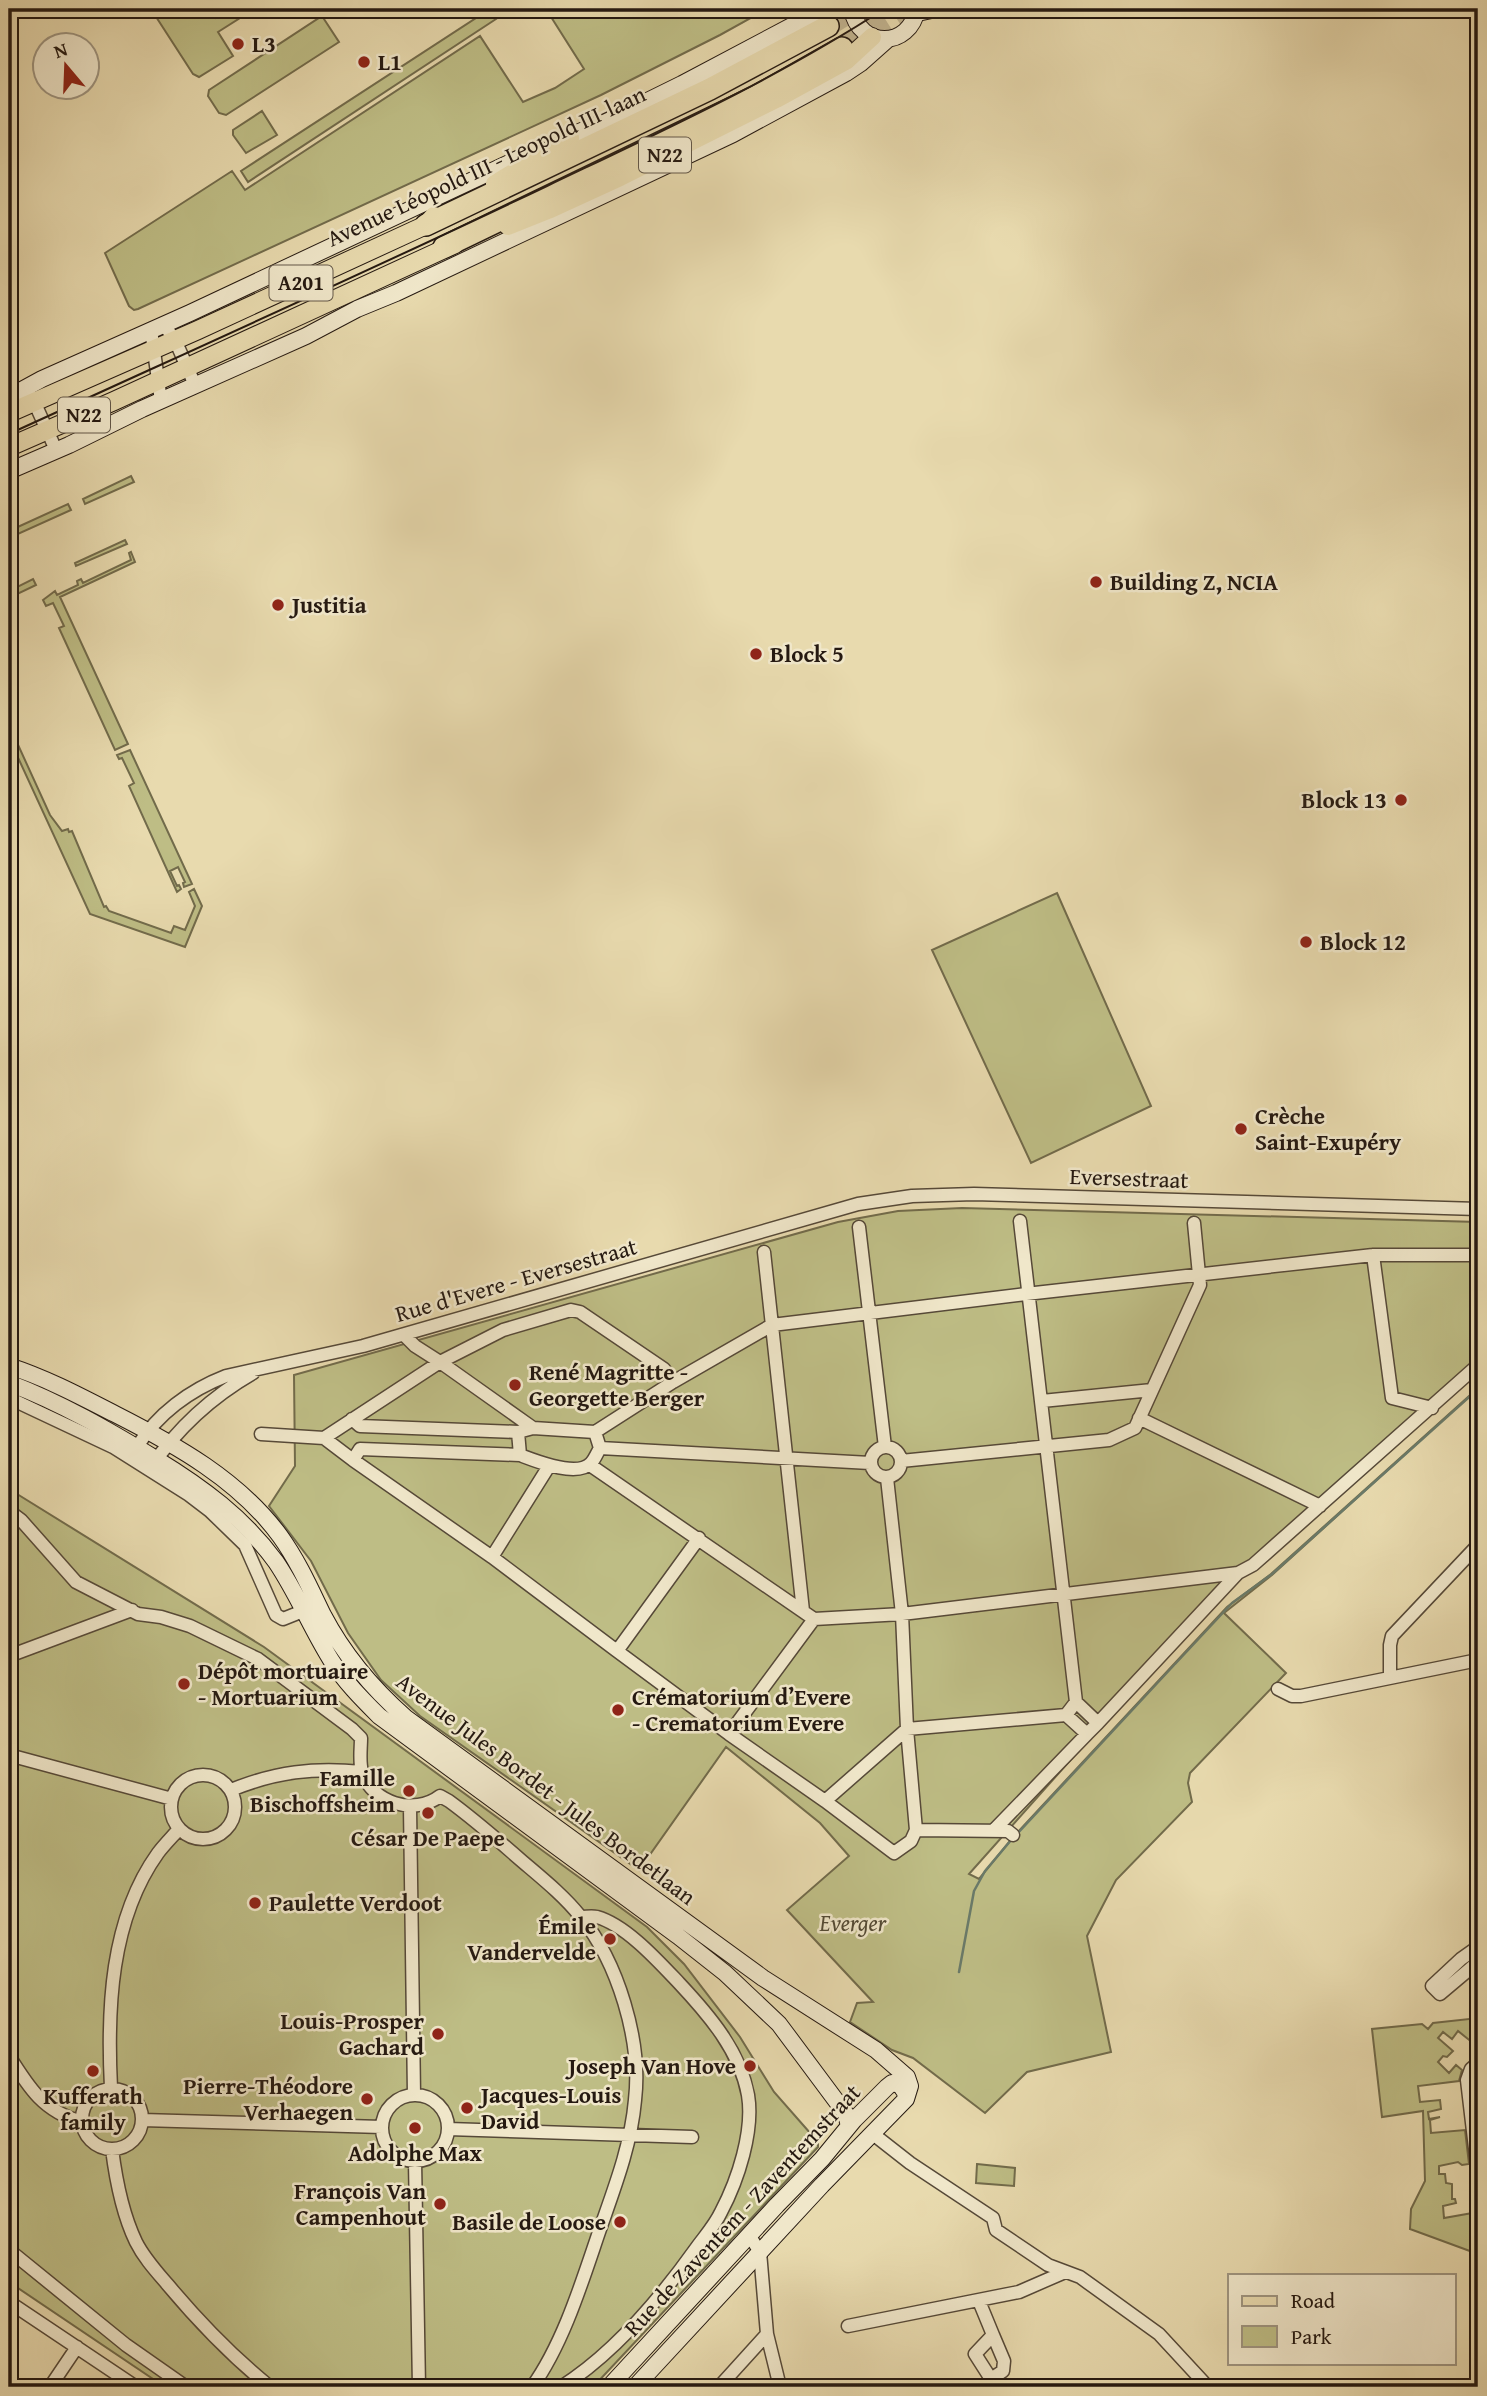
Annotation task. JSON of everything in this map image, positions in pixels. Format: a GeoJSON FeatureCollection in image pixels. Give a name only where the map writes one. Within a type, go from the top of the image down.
{"type":"FeatureCollection","features":[{"type":"Feature","properties":{"kind":"highway","name":"Avenue Léopold III - Leopold III-laan"},"geometry":{"type":"LineString","coordinates":[[426,225],[709,89],[830,17]]}},
{"type":"Feature","properties":{"kind":"highway","name":"A201"},"geometry":{"type":"LineString","coordinates":[[444,247],[746,102],[842,48]]}},
{"type":"Feature","properties":{"kind":"main road"},"geometry":{"type":"LineString","coordinates":[[852,9],[859,26],[880,38]]}},
{"type":"Feature","properties":{"kind":"main road"},"geometry":{"type":"LineString","coordinates":[[9,471],[306,336],[346,314],[733,134],[861,63],[880,38],[905,32],[911,26],[917,10],[922,12],[936,9]]}},
{"type":"Feature","properties":{"kind":"main road"},"geometry":{"type":"LineString","coordinates":[[426,225],[440,210],[488,188],[570,138],[682,84],[818,12],[830,17]]}},
{"type":"Feature","properties":{"kind":"main road","name":"N22"},"geometry":{"type":"LineString","coordinates":[[444,247],[548,211],[817,77],[880,38]]}},
{"type":"Feature","properties":{"kind":"main road"},"geometry":{"type":"LineString","coordinates":[[9,397],[31,395],[158,327],[557,141],[570,138]]}},
{"type":"Feature","properties":{"kind":"main road","name":"Avenue Léopold III - Leopold III-laan"},"geometry":{"type":"LineString","coordinates":[[9,413],[31,395],[175,340],[426,225]]}},
{"type":"Feature","properties":{"kind":"main road","name":"A201"},"geometry":{"type":"LineString","coordinates":[[187,366],[444,247]]}},
{"type":"Feature","properties":{"kind":"main road"},"geometry":{"type":"LineString","coordinates":[[262,356],[283,322]]}},
{"type":"Feature","properties":{"kind":"main road","name":"N22"},"geometry":{"type":"LineString","coordinates":[[9,447],[187,366]]}},
{"type":"Feature","properties":{"kind":"main road"},"geometry":{"type":"LineString","coordinates":[[114,401],[142,410]]}},
{"type":"Feature","properties":{"kind":"main road","name":"Avenue Jules Bordet - Jules Bordetlaan"},"geometry":{"type":"LineString","coordinates":[[9,1366],[80,1395],[169,1443],[215,1473],[257,1510],[280,1536],[346,1652],[365,1678],[406,1718],[763,1978],[876,2050],[907,2077],[910,2086],[906,2099]]}},
{"type":"Feature","properties":{"kind":"main road","name":"Avenue Jules Bordet - Jules Bordetlaan"},"geometry":{"type":"LineString","coordinates":[[9,1383],[71,1410],[136,1447],[153,1465],[218,1501],[248,1528],[278,1565],[332,1663],[352,1689],[379,1716],[678,1936],[757,2001],[801,2052],[846,2114],[849,2126]]}},
{"type":"Feature","properties":{"kind":"main road"},"geometry":{"type":"LineString","coordinates":[[303,1611],[318,1604]]}},
{"type":"Feature","properties":{"kind":"main road","name":"Rue de Zaventem - Zaventemstraat"},"geometry":{"type":"LineString","coordinates":[[609,2387],[822,2159],[849,2126],[892,2083],[902,2087],[906,2099],[635,2387]]}},
{"type":"Feature","properties":{"kind":"main road"},"geometry":{"type":"LineString","coordinates":[[822,2159],[836,2171]]}},
{"type":"Feature","properties":{"kind":"street"},"geometry":{"type":"LineString","coordinates":[[161,401],[154,348],[158,327],[175,340],[195,385]]}},
{"type":"Feature","properties":{"kind":"street"},"geometry":{"type":"LineString","coordinates":[[31,395],[56,450]]}},
{"type":"Feature","properties":{"kind":"street","name":"Eversestraat"},"geometry":{"type":"LineString","coordinates":[[781,1226],[867,1202],[946,1194],[1478,1209]]}},
{"type":"Feature","properties":{"kind":"street"},"geometry":{"type":"LineString","coordinates":[[1020,1221],[1076,1702],[1098,1723]]}},
{"type":"Feature","properties":{"kind":"street"},"geometry":{"type":"LineString","coordinates":[[901,1461],[1109,1440],[1135,1428],[1200,1285],[1194,1223]]}},
{"type":"Feature","properties":{"kind":"street","name":"Rue d'Evere - Eversestraat"},"geometry":{"type":"LineString","coordinates":[[136,1447],[147,1431],[182,1400],[209,1383],[238,1373],[333,1354],[404,1335],[781,1226]]}},
{"type":"Feature","properties":{"kind":"street"},"geometry":{"type":"LineString","coordinates":[[859,1227],[884,1447]]}},
{"type":"Feature","properties":{"kind":"street"},"geometry":{"type":"LineString","coordinates":[[729,1734],[808,1615],[764,1252]]}},
{"type":"Feature","properties":{"kind":"street"},"geometry":{"type":"LineString","coordinates":[[1373,1255],[1392,1398],[1432,1408]]}},
{"type":"Feature","properties":{"kind":"street"},"geometry":{"type":"LineString","coordinates":[[356,1423],[518,1432],[533,1428],[595,1432],[673,1382],[772,1325],[1373,1255],[1478,1255]]}},
{"type":"Feature","properties":{"kind":"street"},"geometry":{"type":"LineString","coordinates":[[324,1438],[356,1423],[440,1362],[503,1330],[571,1310],[580,1312],[664,1369],[673,1382]]}},
{"type":"Feature","properties":{"kind":"street"},"geometry":{"type":"LineString","coordinates":[[404,1335],[415,1346],[533,1428]]}},
{"type":"Feature","properties":{"kind":"street"},"geometry":{"type":"LineString","coordinates":[[993,1831],[1238,1573],[1253,1565],[1478,1365]]}},
{"type":"Feature","properties":{"kind":"street","name":"Rue d'Evere - Eversestraat"},"geometry":{"type":"LineString","coordinates":[[153,1465],[169,1443],[207,1406],[261,1369]]}},
{"type":"Feature","properties":{"kind":"street"},"geometry":{"type":"LineString","coordinates":[[1042,1401],[1152,1390]]}},
{"type":"Feature","properties":{"kind":"street","name":"Avenue Jules Bordet - Jules Bordetlaan"},"geometry":{"type":"LineString","coordinates":[[9,1398],[153,1465],[210,1511],[245,1545],[276,1615],[283,1619],[303,1611]]}},
{"type":"Feature","properties":{"kind":"street"},"geometry":{"type":"LineString","coordinates":[[1139,1418],[1320,1506]]}},
{"type":"Feature","properties":{"kind":"street"},"geometry":{"type":"LineString","coordinates":[[356,1423],[356,1454]]}},
{"type":"Feature","properties":{"kind":"street"},"geometry":{"type":"LineString","coordinates":[[518,1432],[520,1455]]}},
{"type":"Feature","properties":{"kind":"street"},"geometry":{"type":"LineString","coordinates":[[356,1454],[520,1455],[549,1466],[580,1469],[590,1465],[600,1448],[595,1432]]}},
{"type":"Feature","properties":{"kind":"street"},"geometry":{"type":"LineString","coordinates":[[261,1434],[324,1438],[356,1454],[617,1651],[894,1853],[912,1841],[916,1830],[907,1729],[902,1614],[887,1478]]}},
{"type":"Feature","properties":{"kind":"street"},"geometry":{"type":"LineString","coordinates":[[884,1447],[897,1452],[901,1461],[896,1474],[887,1478],[874,1472],[870,1464],[876,1450],[884,1447]]}},
{"type":"Feature","properties":{"kind":"street"},"geometry":{"type":"LineString","coordinates":[[600,1448],[870,1464]]}},
{"type":"Feature","properties":{"kind":"street"},"geometry":{"type":"LineString","coordinates":[[590,1465],[808,1615],[902,1614],[1238,1573]]}},
{"type":"Feature","properties":{"kind":"street"},"geometry":{"type":"LineString","coordinates":[[492,1557],[549,1466]]}},
{"type":"Feature","properties":{"kind":"street"},"geometry":{"type":"LineString","coordinates":[[9,1511],[21,1520],[76,1582],[138,1614],[161,1617],[190,1626],[258,1660],[361,1738],[362,1772],[379,1795],[410,1807],[419,1806],[440,1796],[469,1815],[561,1895],[596,1938],[620,1991],[634,2043],[636,2099],[620,2173],[578,2293],[545,2369],[533,2387]]}},
{"type":"Feature","properties":{"kind":"street"},"geometry":{"type":"LineString","coordinates":[[617,1651],[699,1538]]}},
{"type":"Feature","properties":{"kind":"street"},"geometry":{"type":"LineString","coordinates":[[1391,1677],[1392,1636],[1478,1545]]}},
{"type":"Feature","properties":{"kind":"street"},"geometry":{"type":"LineString","coordinates":[[9,1656],[132,1610]]}},
{"type":"Feature","properties":{"kind":"street"},"geometry":{"type":"LineString","coordinates":[[1278,1689],[1292,1696],[1301,1696],[1478,1658]]}},
{"type":"Feature","properties":{"kind":"street"},"geometry":{"type":"LineString","coordinates":[[1066,1715],[1076,1702]]}},
{"type":"Feature","properties":{"kind":"street"},"geometry":{"type":"LineString","coordinates":[[825,1801],[907,1729],[1066,1715],[1087,1734]]}},
{"type":"Feature","properties":{"kind":"street"},"geometry":{"type":"LineString","coordinates":[[9,1755],[172,1799]]}},
{"type":"Feature","properties":{"kind":"street"},"geometry":{"type":"LineString","coordinates":[[230,1790],[283,1773],[340,1770],[362,1772]]}},
{"type":"Feature","properties":{"kind":"street"},"geometry":{"type":"LineString","coordinates":[[193,1776],[214,1777],[230,1790],[235,1809],[228,1827],[221,1834],[204,1839],[194,1838],[179,1829],[173,1820],[172,1799],[176,1789],[193,1776]]}},
{"type":"Feature","properties":{"kind":"street"},"geometry":{"type":"LineString","coordinates":[[410,1807],[414,2095]]}},
{"type":"Feature","properties":{"kind":"street"},"geometry":{"type":"LineString","coordinates":[[111,2088],[108,2041],[111,1996],[121,1935],[139,1884],[158,1853],[179,1829]]}},
{"type":"Feature","properties":{"kind":"street"},"geometry":{"type":"LineString","coordinates":[[916,1830],[1008,1831],[1013,1835]]}},
{"type":"Feature","properties":{"kind":"street"},"geometry":{"type":"LineString","coordinates":[[561,2387],[607,2352],[671,2284],[721,2213],[747,2139],[748,2097],[736,2057],[700,2005],[653,1955],[624,1932],[597,1917],[581,1917]]}},
{"type":"Feature","properties":{"kind":"street"},"geometry":{"type":"LineString","coordinates":[[1478,1947],[1461,1959],[1436,1990],[1478,1962]]}},
{"type":"Feature","properties":{"kind":"street"},"geometry":{"type":"LineString","coordinates":[[9,2056],[31,2090],[42,2101],[65,2118],[82,2122]]}},
{"type":"Feature","properties":{"kind":"street"},"geometry":{"type":"LineString","coordinates":[[1478,2063],[1471,2069],[1467,2080],[1478,2174]]}},
{"type":"Feature","properties":{"kind":"street"},"geometry":{"type":"LineString","coordinates":[[111,2088],[130,2094],[141,2110],[142,2120],[141,2129],[130,2143],[112,2149],[95,2143],[88,2137],[82,2122],[87,2102],[94,2095],[111,2088]]}},
{"type":"Feature","properties":{"kind":"street"},"geometry":{"type":"LineString","coordinates":[[414,2095],[431,2099],[440,2107],[446,2118],[447,2129],[445,2141],[438,2151],[432,2156],[415,2161],[399,2157],[392,2151],[386,2144],[382,2127],[386,2112],[395,2102],[414,2095]]}},
{"type":"Feature","properties":{"kind":"street"},"geometry":{"type":"LineString","coordinates":[[142,2120],[382,2127]]}},
{"type":"Feature","properties":{"kind":"street"},"geometry":{"type":"LineString","coordinates":[[447,2129],[692,2137]]}},
{"type":"Feature","properties":{"kind":"street"},"geometry":{"type":"LineString","coordinates":[[873,2134],[908,2162],[993,2218],[996,2230],[1048,2265],[1080,2277],[1096,2287],[1159,2333],[1208,2387]]}},
{"type":"Feature","properties":{"kind":"street"},"geometry":{"type":"LineString","coordinates":[[112,2149],[120,2196],[130,2230],[143,2254],[188,2309],[270,2387]]}},
{"type":"Feature","properties":{"kind":"street"},"geometry":{"type":"LineString","coordinates":[[415,2161],[419,2387]]}},
{"type":"Feature","properties":{"kind":"street"},"geometry":{"type":"LineString","coordinates":[[749,2235],[760,2252],[767,2334],[779,2387]]}},
{"type":"Feature","properties":{"kind":"street"},"geometry":{"type":"LineString","coordinates":[[9,2250],[126,2345],[186,2387]]}},
{"type":"Feature","properties":{"kind":"street"},"geometry":{"type":"LineString","coordinates":[[848,2326],[1019,2292],[1065,2272]]}},
{"type":"Feature","properties":{"kind":"street"},"geometry":{"type":"LineString","coordinates":[[979,2301],[993,2335]]}},
{"type":"Feature","properties":{"kind":"street"},"geometry":{"type":"LineString","coordinates":[[9,2302],[136,2387]]}},
{"type":"Feature","properties":{"kind":"street"},"geometry":{"type":"LineString","coordinates":[[719,2387],[767,2334]]}},
{"type":"Feature","properties":{"kind":"street"},"geometry":{"type":"LineString","coordinates":[[50,2387],[78,2347]]}},
{"type":"Feature","properties":{"kind":"green space"},"geometry":{"type":"Polygon","coordinates":[[[151,9],[209,9],[216,18],[231,9],[251,11],[218,32],[233,56],[199,77],[193,74],[151,9]]]}},
{"type":"Feature","properties":{"kind":"green space"},"geometry":{"type":"Polygon","coordinates":[[[490,9],[496,19],[248,182],[241,171],[490,9]]]}},
{"type":"Feature","properties":{"kind":"green space"},"geometry":{"type":"Polygon","coordinates":[[[546,9],[767,9],[601,95],[138,309],[134,310],[129,306],[105,253],[232,171],[245,190],[480,36],[523,102],[555,88],[584,69],[546,9]]]}},
{"type":"Feature","properties":{"kind":"green space"},"geometry":{"type":"Polygon","coordinates":[[[322,16],[339,42],[226,115],[219,113],[208,96],[209,90],[322,16]]]}},
{"type":"Feature","properties":{"kind":"green space"},"geometry":{"type":"Polygon","coordinates":[[[262,111],[277,135],[246,153],[233,135],[233,130],[262,111]]]}},
{"type":"Feature","properties":{"kind":"green space"},"geometry":{"type":"Polygon","coordinates":[[[131,476],[134,482],[85,504],[83,499],[131,476]]]}},
{"type":"Feature","properties":{"kind":"green space"},"geometry":{"type":"Polygon","coordinates":[[[68,504],[71,510],[9,538],[9,531],[68,504]]]}},
{"type":"Feature","properties":{"kind":"green space"},"geometry":{"type":"Polygon","coordinates":[[[125,540],[127,544],[76,566],[75,563],[125,540]]]}},
{"type":"Feature","properties":{"kind":"green space"},"geometry":{"type":"Polygon","coordinates":[[[131,552],[135,562],[60,597],[128,744],[115,750],[59,628],[64,626],[53,603],[46,606],[43,600],[55,591],[57,595],[78,585],[77,581],[81,579],[83,583],[131,560],[131,552]]]}},
{"type":"Feature","properties":{"kind":"green space"},"geometry":{"type":"Polygon","coordinates":[[[33,579],[36,585],[9,598],[9,591],[33,579]]]}},
{"type":"Feature","properties":{"kind":"green space"},"geometry":{"type":"Polygon","coordinates":[[[9,725],[50,815],[62,831],[72,831],[104,907],[171,933],[174,926],[185,930],[195,906],[189,892],[194,889],[202,906],[185,947],[90,914],[9,738],[9,725]]]}},
{"type":"Feature","properties":{"kind":"green space"},"geometry":{"type":"Polygon","coordinates":[[[130,750],[192,884],[184,887],[185,882],[178,867],[170,871],[181,889],[177,892],[129,786],[134,783],[122,758],[119,759],[117,755],[130,750]]]}},
{"type":"Feature","properties":{"kind":"green space"},"geometry":{"type":"Polygon","coordinates":[[[1057,893],[1151,1106],[1031,1163],[932,950],[1057,893]]]}},
{"type":"Feature","properties":{"kind":"green space","name":"Everger"},"geometry":{"type":"Polygon","coordinates":[[[962,1208],[1478,1222],[1478,1359],[1249,1564],[969,1874],[979,1879],[1014,1836],[1227,1607],[1271,1574],[1478,1388],[1272,1575],[1224,1613],[1286,1673],[1190,1773],[1188,1783],[1192,1802],[1116,1880],[1087,1936],[1111,2052],[1027,2072],[985,2113],[913,2058],[892,2050],[850,2022],[857,2003],[873,2002],[787,1910],[849,1856],[820,1823],[726,1747],[639,1870],[420,1716],[381,1680],[348,1633],[311,1561],[269,1506],[295,1466],[294,1375],[838,1222],[898,1211],[962,1208]]]}},
{"type":"Feature","properties":{"kind":"green space"},"geometry":{"type":"Polygon","coordinates":[[[9,1489],[264,1647],[647,1927],[684,1964],[740,2037],[774,2092],[818,2142],[818,2147],[593,2387],[165,2387],[9,2282],[9,1489]]]}},
{"type":"Feature","properties":{"kind":"green space"},"geometry":{"type":"Polygon","coordinates":[[[1478,2018],[1478,2047],[1458,2031],[1452,2039],[1443,2032],[1438,2038],[1453,2051],[1438,2062],[1449,2073],[1456,2065],[1462,2070],[1459,2081],[1418,2086],[1420,2102],[1440,2100],[1441,2109],[1428,2112],[1429,2119],[1440,2117],[1430,2120],[1431,2133],[1465,2130],[1469,2164],[1462,2165],[1458,2162],[1439,2166],[1439,2174],[1445,2174],[1446,2183],[1452,2184],[1452,2199],[1455,2199],[1456,2203],[1443,2206],[1444,2218],[1478,2212],[1478,2254],[1410,2229],[1411,2209],[1425,2181],[1423,2111],[1382,2117],[1372,2029],[1422,2024],[1428,2029],[1433,2023],[1478,2018]]]}},
{"type":"Feature","properties":{"kind":"green space"},"geometry":{"type":"Polygon","coordinates":[[[977,2164],[1015,2168],[1014,2186],[976,2183],[977,2164]]]}},
{"type":"Feature","properties":{"kind":"waterway"},"geometry":{"type":"LineString","coordinates":[[1175,1664],[1232,1603],[1272,1574],[1478,1389]]}},
{"type":"Feature","properties":{"kind":"waterway"},"geometry":{"type":"LineString","coordinates":[[1017,1834],[1174,1665]]}},
{"type":"Feature","properties":{"kind":"waterway"},"geometry":{"type":"LineString","coordinates":[[959,1972],[974,1891],[985,1871],[1012,1839]]}},
{"type":"Feature","properties":{"kind":"tunnel"},"geometry":{"type":"LineString","coordinates":[[828,26],[855,9]]}},
{"type":"Feature","properties":{"kind":"tunnel"},"geometry":{"type":"LineString","coordinates":[[842,48],[904,9]]}},
{"type":"Feature","properties":{"kind":"tram line"},"geometry":{"type":"LineString","coordinates":[[9,434],[413,249],[676,124],[803,58],[884,9]]}},
{"type":"Feature","properties":{"kind":"place","name":"L3"},"geometry":{"type":"Point","coordinates":[238,44]}},
{"type":"Feature","properties":{"kind":"place","name":"L1"},"geometry":{"type":"Point","coordinates":[364,62]}},
{"type":"Feature","properties":{"kind":"place","name":"Building Z, NCIA"},"geometry":{"type":"Point","coordinates":[1096,582]}},
{"type":"Feature","properties":{"kind":"place","name":"Justitia"},"geometry":{"type":"Point","coordinates":[278,605]}},
{"type":"Feature","properties":{"kind":"place","name":"Block 5"},"geometry":{"type":"Point","coordinates":[756,654]}},
{"type":"Feature","properties":{"kind":"place","name":"Block 13"},"geometry":{"type":"Point","coordinates":[1401,800]}},
{"type":"Feature","properties":{"kind":"place","name":"Block 12"},"geometry":{"type":"Point","coordinates":[1306,942]}},
{"type":"Feature","properties":{"kind":"place","name":"Crèche Saint-Exupéry"},"geometry":{"type":"Point","coordinates":[1241,1129]}},
{"type":"Feature","properties":{"kind":"place","name":"René Magritte - Georgette Berger"},"geometry":{"type":"Point","coordinates":[515,1385]}},
{"type":"Feature","properties":{"kind":"place","name":"Dépôt mortuaire - Mortuarium"},"geometry":{"type":"Point","coordinates":[184,1684]}},
{"type":"Feature","properties":{"kind":"place","name":"Crématorium d’Evere - Crematorium Evere"},"geometry":{"type":"Point","coordinates":[618,1710]}},
{"type":"Feature","properties":{"kind":"place","name":"Famille Bischoffsheim"},"geometry":{"type":"Point","coordinates":[409,1791]}},
{"type":"Feature","properties":{"kind":"place","name":"César De Paepe"},"geometry":{"type":"Point","coordinates":[428,1813]}},
{"type":"Feature","properties":{"kind":"place","name":"Paulette Verdoot"},"geometry":{"type":"Point","coordinates":[255,1903]}},
{"type":"Feature","properties":{"kind":"place","name":"Émile Vandervelde"},"geometry":{"type":"Point","coordinates":[610,1939]}},
{"type":"Feature","properties":{"kind":"place","name":"Louis-Prosper Gachard"},"geometry":{"type":"Point","coordinates":[438,2034]}},
{"type":"Feature","properties":{"kind":"place","name":"Joseph Van Hove"},"geometry":{"type":"Point","coordinates":[750,2066]}},
{"type":"Feature","properties":{"kind":"place","name":"Kufferath family"},"geometry":{"type":"Point","coordinates":[93,2071]}},
{"type":"Feature","properties":{"kind":"place","name":"Pierre-Théodore Verhaegen"},"geometry":{"type":"Point","coordinates":[367,2099]}},
{"type":"Feature","properties":{"kind":"place","name":"Jacques-Louis David"},"geometry":{"type":"Point","coordinates":[467,2108]}},
{"type":"Feature","properties":{"kind":"place","name":"Adolphe Max"},"geometry":{"type":"Point","coordinates":[415,2128]}},
{"type":"Feature","properties":{"kind":"place","name":"François Van Campenhout"},"geometry":{"type":"Point","coordinates":[440,2204]}},
{"type":"Feature","properties":{"kind":"place","name":"Basile de Loose"},"geometry":{"type":"Point","coordinates":[620,2222]}}]}
